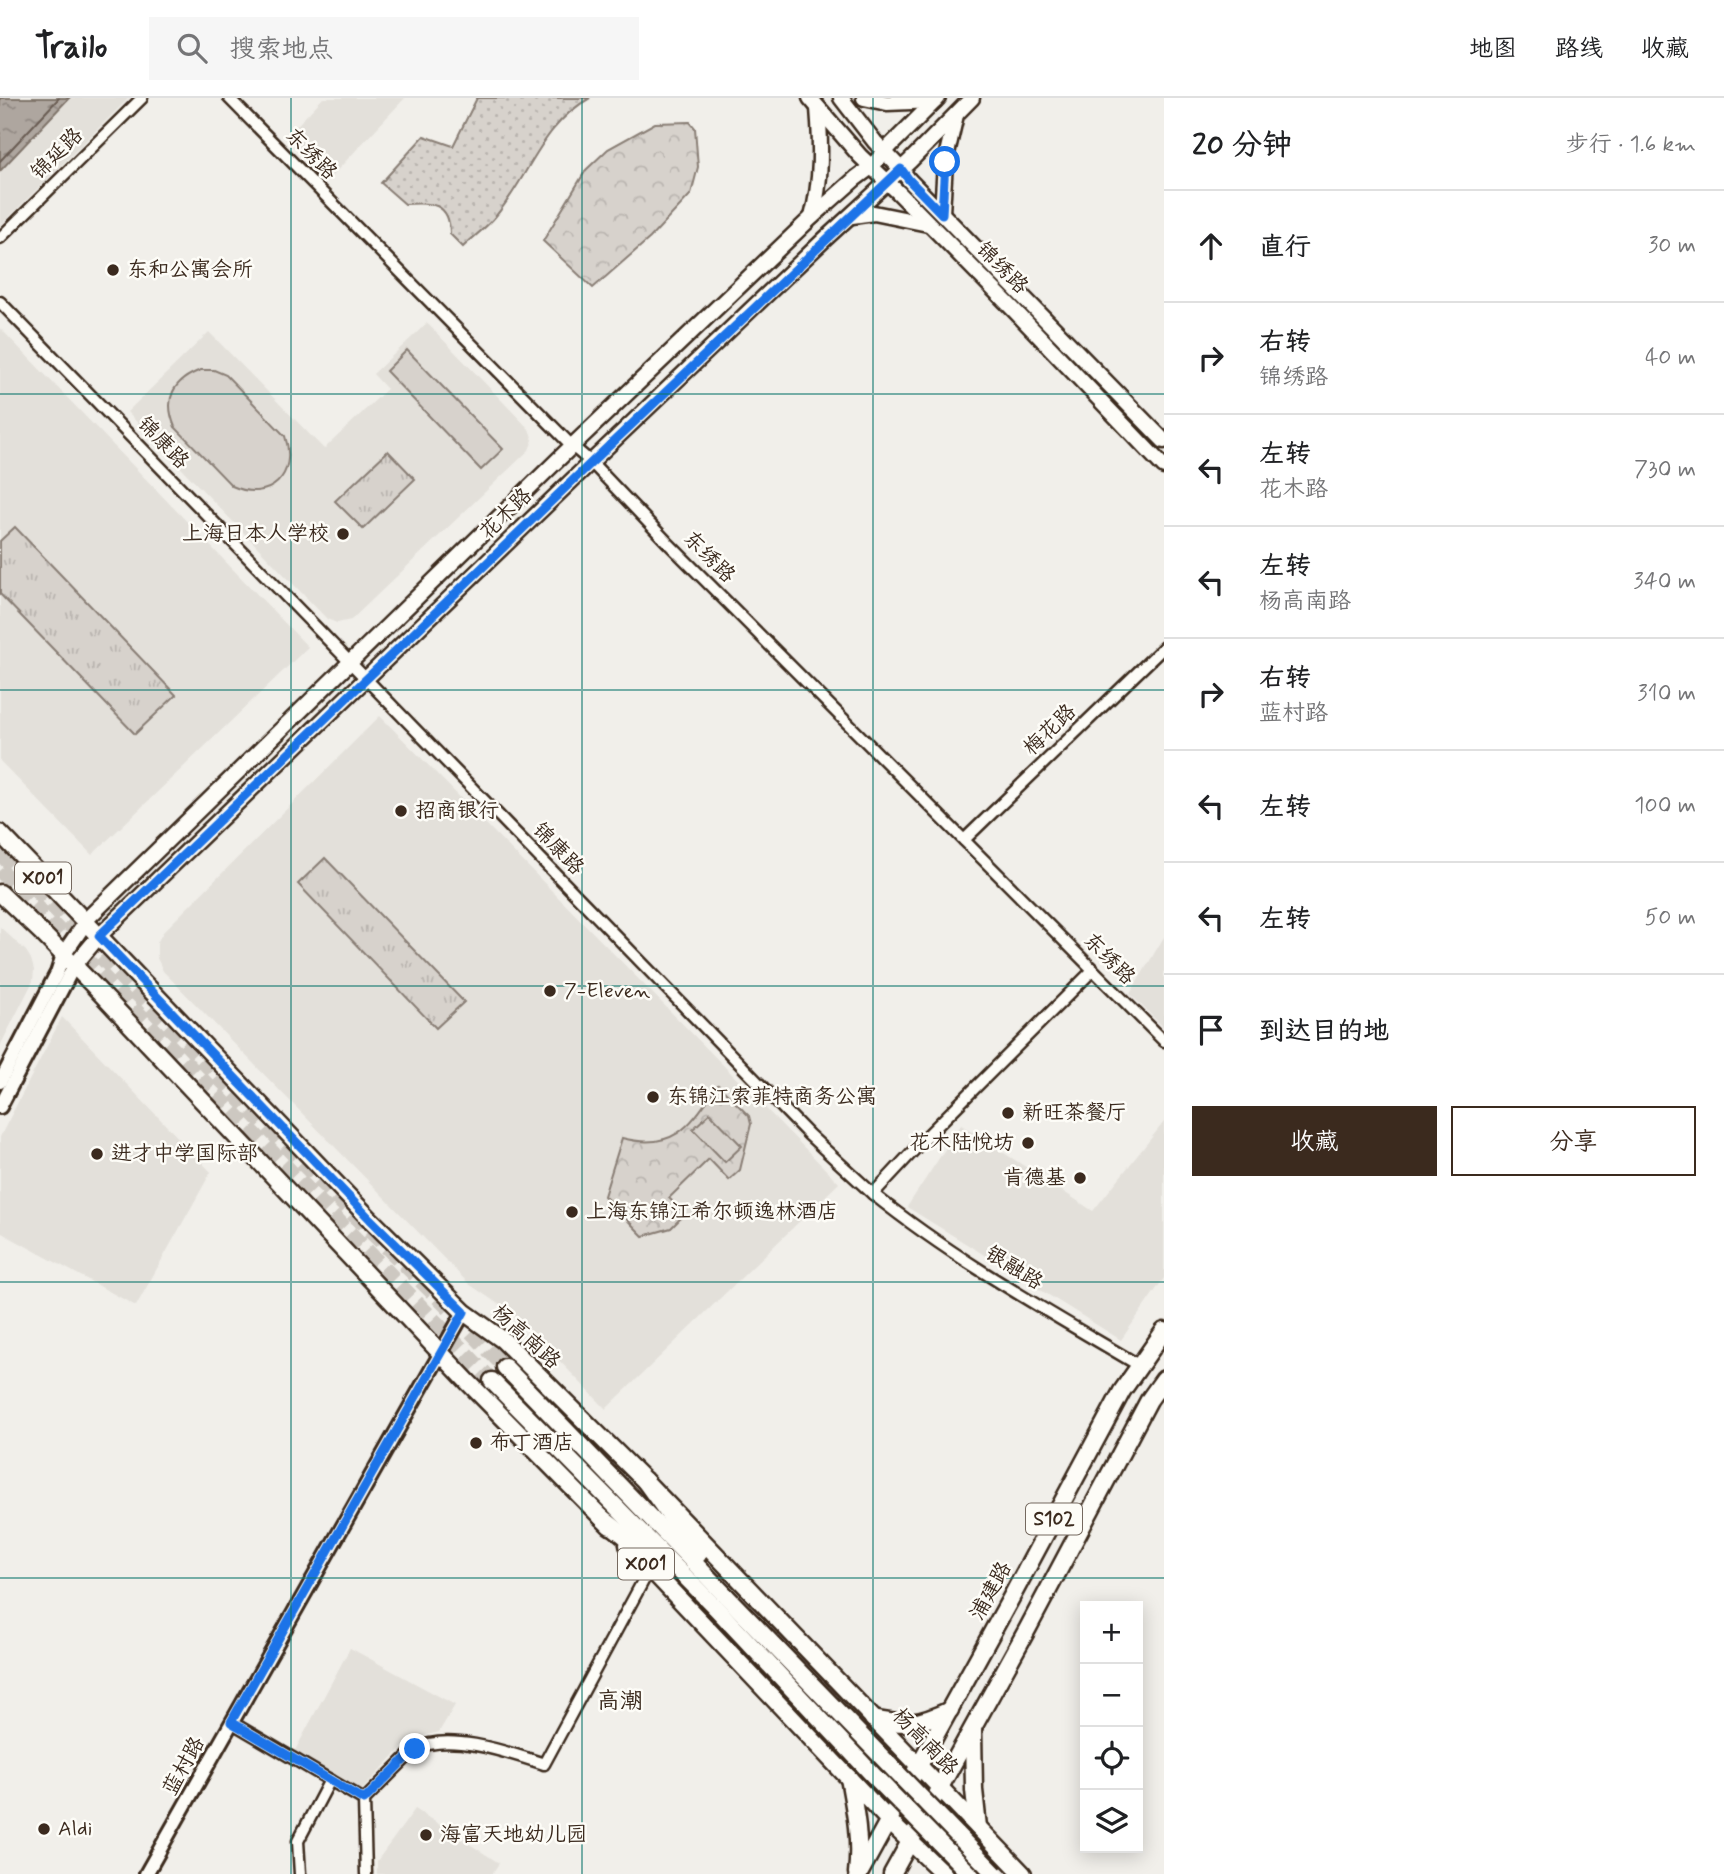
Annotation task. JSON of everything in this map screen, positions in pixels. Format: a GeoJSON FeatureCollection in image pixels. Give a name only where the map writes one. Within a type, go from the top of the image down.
{"type":"FeatureCollection","features":[{"type":"Feature","properties":{"kind":"main road","name":"锦绣路"},"geometry":{"type":"LineString","coordinates":[[841,98],[909,180],[1164,441]]}},
{"type":"Feature","properties":{"kind":"main road"},"geometry":{"type":"LineString","coordinates":[[864,98],[887,103],[937,100]]}},
{"type":"Feature","properties":{"kind":"main road","name":"花木路"},"geometry":{"type":"LineString","coordinates":[[69,960],[99,936],[887,183],[972,98]]}},
{"type":"Feature","properties":{"kind":"main road","name":"花木路"},"geometry":{"type":"LineString","coordinates":[[69,960],[89,917],[572,446],[812,217],[872,167],[937,100]]}},
{"type":"Feature","properties":{"kind":"main road","name":"锦绣路"},"geometry":{"type":"LineString","coordinates":[[814,103],[860,156],[1014,310],[1164,467]]}},
{"type":"Feature","properties":{"kind":"main road"},"geometry":{"type":"LineString","coordinates":[[812,217],[818,196],[821,164],[814,103]]}},
{"type":"Feature","properties":{"kind":"main road"},"geometry":{"type":"LineString","coordinates":[[942,214],[945,162],[956,114]]}},
{"type":"Feature","properties":{"kind":"main road"},"geometry":{"type":"LineString","coordinates":[[850,216],[874,213],[930,225]]}},
{"type":"Feature","properties":{"kind":"main road","name":"杨高南路"},"geometry":{"type":"LineString","coordinates":[[0,833],[370,1219],[464,1312],[503,1340],[645,1481],[1023,1874]]}},
{"type":"Feature","properties":{"kind":"main road","name":"X001"},"geometry":{"type":"LineString","coordinates":[[0,893],[69,960],[468,1382],[601,1517],[889,1821],[944,1874]]}},
{"type":"Feature","properties":{"kind":"main road","name":"浦建路"},"geometry":{"type":"LineString","coordinates":[[858,1874],[1122,1391],[1164,1331]]}},
{"type":"Feature","properties":{"kind":"main road","name":"杨高南路"},"geometry":{"type":"LineString","coordinates":[[505,1367],[722,1603],[873,1775],[970,1874]]}},
{"type":"Feature","properties":{"kind":"main road","name":"S102"},"geometry":{"type":"LineString","coordinates":[[892,1874],[1149,1400],[1164,1379]]}},
{"type":"Feature","properties":{"kind":"main road","name":"杨高南路"},"geometry":{"type":"LineString","coordinates":[[492,1381],[722,1603],[995,1874]]}},
{"type":"Feature","properties":{"kind":"main road"},"geometry":{"type":"LineString","coordinates":[[645,1481],[722,1603]]}},
{"type":"Feature","properties":{"kind":"main road"},"geometry":{"type":"LineString","coordinates":[[601,1517],[722,1603]]}},
{"type":"Feature","properties":{"kind":"main road"},"geometry":{"type":"LineString","coordinates":[[873,1719],[905,1724],[931,1719],[950,1710]]}},
{"type":"Feature","properties":{"kind":"main road"},"geometry":{"type":"LineString","coordinates":[[973,1728],[974,1790],[978,1827]]}},
{"type":"Feature","properties":{"kind":"main road"},"geometry":{"type":"LineString","coordinates":[[849,1778],[858,1826],[858,1874]]}},
{"type":"Feature","properties":{"kind":"street","name":"锦延路"},"geometry":{"type":"LineString","coordinates":[[0,238],[142,98]]}},
{"type":"Feature","properties":{"kind":"street","name":"东绣路"},"geometry":{"type":"LineString","coordinates":[[229,98],[1164,1041]]}},
{"type":"Feature","properties":{"kind":"street","name":"锦康路"},"geometry":{"type":"LineString","coordinates":[[0,302],[800,1125],[873,1194]]}},
{"type":"Feature","properties":{"kind":"street","name":"梅花路"},"geometry":{"type":"LineString","coordinates":[[964,840],[1164,647]]}},
{"type":"Feature","properties":{"kind":"street"},"geometry":{"type":"LineString","coordinates":[[0,1082],[57,973],[69,960]]}},
{"type":"Feature","properties":{"kind":"street"},"geometry":{"type":"LineString","coordinates":[[0,1107],[69,960]]}},
{"type":"Feature","properties":{"kind":"street"},"geometry":{"type":"LineString","coordinates":[[873,1194],[928,1135],[1093,970]]}},
{"type":"Feature","properties":{"kind":"street","name":"银融路"},"geometry":{"type":"LineString","coordinates":[[873,1194],[941,1245],[1140,1366]]}},
{"type":"Feature","properties":{"kind":"street","name":"蓝村路"},"geometry":{"type":"LineString","coordinates":[[146,1874],[464,1312]]}},
{"type":"Feature","properties":{"kind":"street"},"geometry":{"type":"LineString","coordinates":[[366,1874],[364,1800],[415,1749],[439,1741],[494,1748],[544,1764],[643,1581]]}},
{"type":"Feature","properties":{"kind":"street"},"geometry":{"type":"LineString","coordinates":[[231,1722],[364,1800]]}},
{"type":"Feature","properties":{"kind":"street"},"geometry":{"type":"LineString","coordinates":[[300,1874],[298,1841],[330,1780]]}},
{"type":"Feature","properties":{"kind":"shaded area"},"geometry":{"type":"Polygon","coordinates":[[[69,98],[129,98],[0,226],[0,171],[69,98]]]}},
{"type":"Feature","properties":{"kind":"shaded area"},"geometry":{"type":"Polygon","coordinates":[[[323,98],[405,98],[330,178],[287,136],[323,98]]]}},
{"type":"Feature","properties":{"kind":"shaded area","name":"上海日本人学校"},"geometry":{"type":"Polygon","coordinates":[[[427,323],[529,429],[533,440],[529,450],[351,620],[337,623],[327,619],[127,412],[209,332],[324,449],[387,389],[373,374],[427,323]]]}},
{"type":"Feature","properties":{"kind":"shaded area"},"geometry":{"type":"Polygon","coordinates":[[[0,328],[308,647],[92,855],[0,761],[0,328]]]}},
{"type":"Feature","properties":{"kind":"shaded area"},"geometry":{"type":"Polygon","coordinates":[[[380,716],[839,1183],[606,1409],[516,1316],[469,1284],[163,971],[157,958],[157,943],[163,932],[380,716]]]}},
{"type":"Feature","properties":{"kind":"shaded area"},"geometry":{"type":"Polygon","coordinates":[[[0,927],[26,951],[34,970],[33,981],[0,1046],[0,927]]]}},
{"type":"Feature","properties":{"kind":"shaded area"},"geometry":{"type":"Polygon","coordinates":[[[1164,937],[1164,1028],[1130,994],[1164,937]]]}},
{"type":"Feature","properties":{"kind":"shaded area","name":"进才中学国际部"},"geometry":{"type":"Polygon","coordinates":[[[62,1017],[211,1172],[136,1306],[0,1232],[0,1137],[62,1017]]]}},
{"type":"Feature","properties":{"kind":"shaded area"},"geometry":{"type":"Polygon","coordinates":[[[1164,1122],[1164,1278],[1121,1340],[907,1207],[961,1125],[1093,1211],[1164,1122]]]}},
{"type":"Feature","properties":{"kind":"shaded area"},"geometry":{"type":"Polygon","coordinates":[[[350,1648],[455,1705],[439,1732],[409,1740],[355,1797],[292,1756],[350,1648]]]}},
{"type":"Feature","properties":{"kind":"shaded area","name":"海富天地幼儿园"},"geometry":{"type":"Polygon","coordinates":[[[415,1809],[499,1863],[492,1874],[377,1874],[377,1861],[415,1809]]]}},
{"type":"Feature","properties":{"kind":"green space"},"geometry":{"type":"Polygon","coordinates":[[[477,98],[590,98],[559,122],[507,202],[488,225],[463,247],[450,234],[447,216],[443,210],[431,204],[405,204],[381,183],[424,136],[453,146],[477,98]]]}},
{"type":"Feature","properties":{"kind":"green space"},"geometry":{"type":"Polygon","coordinates":[[[690,122],[695,128],[698,167],[691,194],[650,238],[593,288],[543,241],[586,170],[608,149],[655,123],[690,122]]]}},
{"type":"Feature","properties":{"kind":"green space"},"geometry":{"type":"Polygon","coordinates":[[[407,350],[503,449],[481,470],[386,371],[407,350]]]}},
{"type":"Feature","properties":{"kind":"green space"},"geometry":{"type":"Polygon","coordinates":[[[201,370],[214,370],[226,375],[285,436],[288,463],[278,482],[269,488],[258,491],[232,486],[175,427],[170,408],[173,392],[183,379],[201,370]]]}},
{"type":"Feature","properties":{"kind":"green space"},"geometry":{"type":"Polygon","coordinates":[[[388,451],[415,479],[363,529],[335,501],[388,451]]]}},
{"type":"Feature","properties":{"kind":"green space"},"geometry":{"type":"Polygon","coordinates":[[[15,527],[176,695],[135,734],[0,594],[0,541],[15,527]]]}},
{"type":"Feature","properties":{"kind":"green space"},"geometry":{"type":"Polygon","coordinates":[[[325,858],[464,1002],[436,1028],[298,884],[325,858]]]}},
{"type":"Feature","properties":{"kind":"green space"},"geometry":{"type":"Polygon","coordinates":[[[718,1085],[749,1116],[751,1124],[740,1170],[729,1180],[709,1159],[669,1198],[685,1214],[671,1228],[643,1236],[604,1196],[622,1138],[656,1141],[669,1138],[690,1123],[718,1085]]]}},
{"type":"Feature","properties":{"kind":"green space"},"geometry":{"type":"Polygon","coordinates":[[[710,1113],[742,1146],[725,1162],[693,1129],[710,1113]]]}},
{"type":"Feature","properties":{"kind":"water"},"geometry":{"type":"Polygon","coordinates":[[[0,98],[69,98],[0,171],[0,98]]]}},
{"type":"Feature","properties":{"kind":"tunnel"},"geometry":{"type":"LineString","coordinates":[[0,853],[505,1367]]}},
{"type":"Feature","properties":{"kind":"tunnel"},"geometry":{"type":"LineString","coordinates":[[0,870],[492,1381]]}},
{"type":"Feature","properties":{"kind":"place","name":"东和公寓会所"},"geometry":{"type":"Point","coordinates":[113,270]}},
{"type":"Feature","properties":{"kind":"place","name":"上海日本人学校"},"geometry":{"type":"Point","coordinates":[343,534]}},
{"type":"Feature","properties":{"kind":"place","name":"招商银行"},"geometry":{"type":"Point","coordinates":[401,811]}},
{"type":"Feature","properties":{"kind":"place","name":"7-Eleven"},"geometry":{"type":"Point","coordinates":[550,991]}},
{"type":"Feature","properties":{"kind":"place","name":"东锦江索菲特商务公寓"},"geometry":{"type":"Point","coordinates":[653,1097]}},
{"type":"Feature","properties":{"kind":"place","name":"新旺茶餐厅"},"geometry":{"type":"Point","coordinates":[1008,1113]}},
{"type":"Feature","properties":{"kind":"place","name":"花木陆悦坊"},"geometry":{"type":"Point","coordinates":[1028,1143]}},
{"type":"Feature","properties":{"kind":"place","name":"进才中学国际部"},"geometry":{"type":"Point","coordinates":[97,1154]}},
{"type":"Feature","properties":{"kind":"place","name":"肯德基"},"geometry":{"type":"Point","coordinates":[1080,1178]}},
{"type":"Feature","properties":{"kind":"place","name":"上海东锦江希尔顿逸林酒店"},"geometry":{"type":"Point","coordinates":[572,1212]}},
{"type":"Feature","properties":{"kind":"place","name":"布丁酒店"},"geometry":{"type":"Point","coordinates":[476,1443]}},
{"type":"Feature","properties":{"kind":"place","name":"Aldi"},"geometry":{"type":"Point","coordinates":[44,1829]}},
{"type":"Feature","properties":{"kind":"place","name":"海富天地幼儿园"},"geometry":{"type":"Point","coordinates":[426,1835]}},
{"type":"Feature","properties":{"kind":"district","name":"高潮"},"geometry":{"type":"Point","coordinates":[620,1702]}},
{"type":"Feature","properties":{"kind":"route"},"geometry":{"type":"LineString","coordinates":[[415,1749],[364,1800],[231,1722],[464,1312],[370,1219],[99,936],[901,169],[942,214],[945,162]]}}]}
